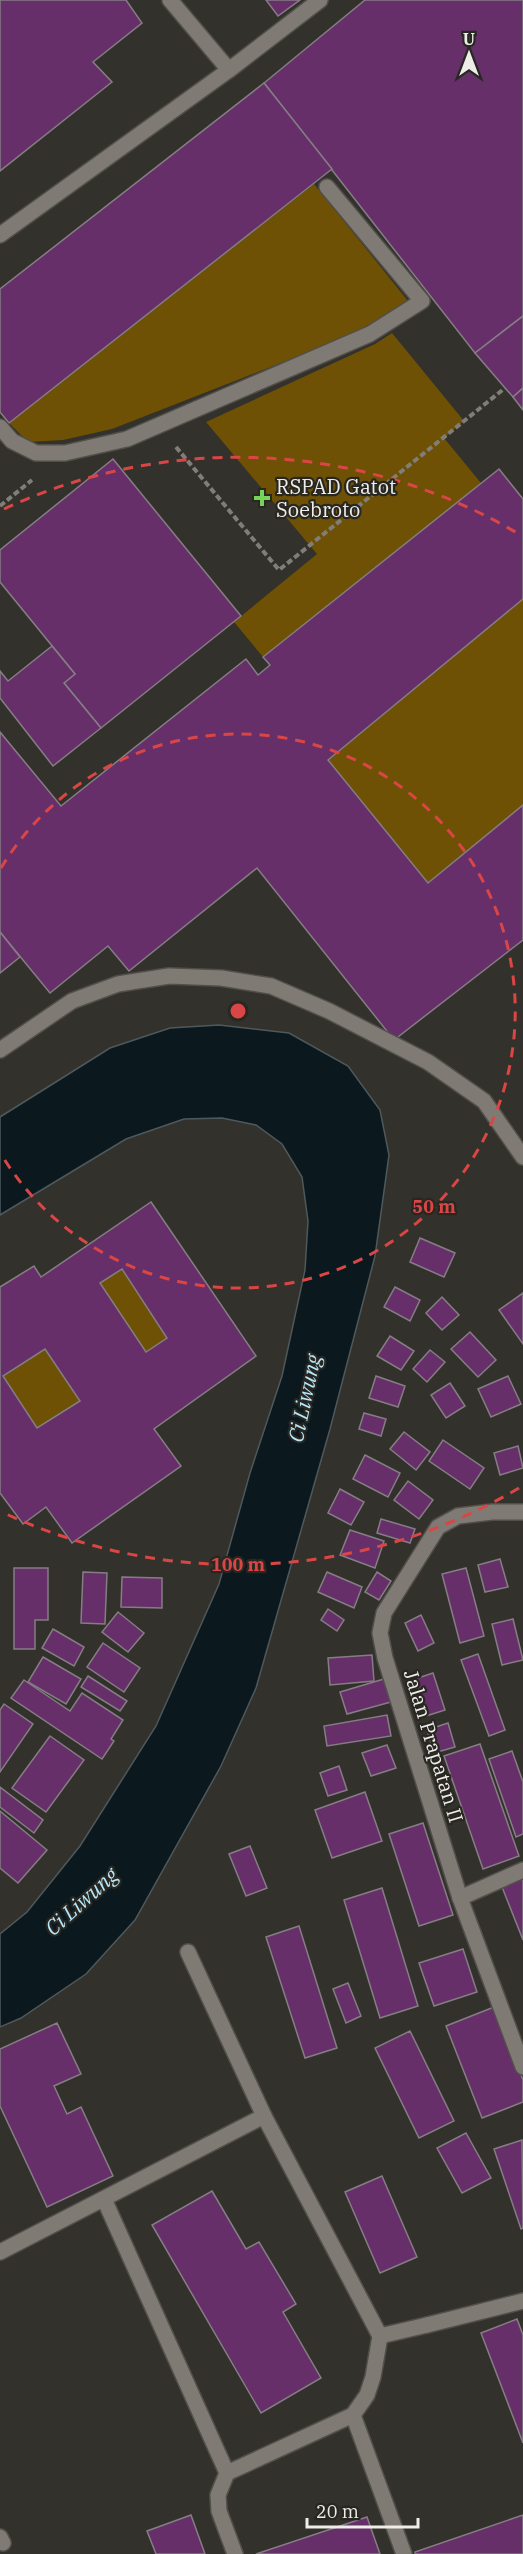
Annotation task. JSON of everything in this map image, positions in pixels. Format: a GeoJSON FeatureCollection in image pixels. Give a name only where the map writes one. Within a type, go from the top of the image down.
{"type":"FeatureCollection","features":[{"type":"Feature","properties":{"kind":"street"},"geometry":{"type":"LineString","coordinates":[[170,0],[229,70]]}},
{"type":"Feature","properties":{"kind":"street"},"geometry":{"type":"LineString","coordinates":[[0,235],[229,70],[320,0]]}},
{"type":"Feature","properties":{"kind":"street"},"geometry":{"type":"LineString","coordinates":[[0,427],[12,441],[36,453],[65,453],[127,439],[370,334],[422,301],[327,187]]}},
{"type":"Feature","properties":{"kind":"street"},"geometry":{"type":"LineString","coordinates":[[0,1050],[72,1001],[118,984],[169,976],[221,978],[271,986],[329,1011],[428,1062],[484,1101],[523,1157]]}},
{"type":"Feature","properties":{"kind":"street","name":"Jalan Prapatan II"},"geometry":{"type":"LineString","coordinates":[[523,1512],[492,1512],[458,1516],[438,1527],[384,1613],[380,1633],[385,1658],[460,1898],[523,2067]]}},
{"type":"Feature","properties":{"kind":"street"},"geometry":{"type":"LineString","coordinates":[[460,1898],[523,1870]]}},
{"type":"Feature","properties":{"kind":"street"},"geometry":{"type":"LineString","coordinates":[[188,1952],[264,2116],[380,2337],[374,2377],[367,2395],[353,2415],[227,2473],[218,2495],[219,2511],[235,2554]]}},
{"type":"Feature","properties":{"kind":"street"},"geometry":{"type":"LineString","coordinates":[[0,2252],[264,2116]]}},
{"type":"Feature","properties":{"kind":"street"},"geometry":{"type":"LineString","coordinates":[[104,2199],[227,2473]]}},
{"type":"Feature","properties":{"kind":"street"},"geometry":{"type":"LineString","coordinates":[[380,2337],[523,2301]]}},
{"type":"Feature","properties":{"kind":"street"},"geometry":{"type":"LineString","coordinates":[[353,2415],[405,2554]]}},
{"type":"Feature","properties":{"kind":"path"},"geometry":{"type":"LineString","coordinates":[[158,426],[279,570],[505,388]]}},
{"type":"Feature","properties":{"kind":"shaded area"},"geometry":{"type":"Polygon","coordinates":[[[314,184],[408,301],[360,332],[112,429],[63,440],[28,442],[9,423],[314,184]]]}},
{"type":"Feature","properties":{"kind":"shaded area"},"geometry":{"type":"Polygon","coordinates":[[[392,333],[464,421],[444,438],[481,483],[263,657],[234,622],[317,554],[206,422],[375,344],[392,333]]]}},
{"type":"Feature","properties":{"kind":"shaded area"},"geometry":{"type":"Polygon","coordinates":[[[523,599],[523,805],[428,883],[328,760],[523,599]]]}},
{"type":"Feature","properties":{"kind":"shaded area"},"geometry":{"type":"Polygon","coordinates":[[[122,1269],[167,1338],[146,1352],[100,1283],[122,1269]]]}},
{"type":"Feature","properties":{"kind":"shaded area"},"geometry":{"type":"Polygon","coordinates":[[[45,1349],[80,1401],[37,1428],[3,1377],[45,1349]]]}},
{"type":"Feature","properties":{"kind":"water","name":"Ci Liwung"},"geometry":{"type":"Polygon","coordinates":[[[219,1025],[289,1033],[348,1066],[380,1110],[389,1155],[375,1256],[330,1429],[256,1688],[221,1766],[135,1920],[86,1974],[21,2018],[0,2027],[0,1934],[27,1912],[80,1846],[156,1726],[219,1584],[250,1473],[282,1376],[305,1270],[308,1221],[302,1177],[282,1144],[256,1125],[222,1118],[184,1119],[126,1139],[0,1215],[0,1117],[110,1048],[170,1028],[219,1025]]]}},
{"type":"Feature","properties":{"kind":"building"},"geometry":{"type":"Polygon","coordinates":[[[0,0],[126,0],[142,23],[93,62],[112,82],[0,171],[0,0]]]}},
{"type":"Feature","properties":{"kind":"building"},"geometry":{"type":"Polygon","coordinates":[[[266,0],[300,0],[278,16],[266,0]]]}},
{"type":"Feature","properties":{"kind":"building"},"geometry":{"type":"Polygon","coordinates":[[[365,0],[523,0],[523,316],[475,353],[264,83],[365,0]]]}},
{"type":"Feature","properties":{"kind":"building"},"geometry":{"type":"Polygon","coordinates":[[[264,83],[332,169],[9,423],[0,412],[0,289],[264,83]]]}},
{"type":"Feature","properties":{"kind":"building"},"geometry":{"type":"Polygon","coordinates":[[[523,316],[523,388],[513,397],[475,353],[523,316]]]}},
{"type":"Feature","properties":{"kind":"building"},"geometry":{"type":"Polygon","coordinates":[[[523,388],[523,410],[513,397],[523,388]]]}},
{"type":"Feature","properties":{"kind":"building"},"geometry":{"type":"Polygon","coordinates":[[[113,459],[241,616],[101,728],[64,683],[75,674],[0,582],[0,550],[113,459]]]}},
{"type":"Feature","properties":{"kind":"building"},"geometry":{"type":"Polygon","coordinates":[[[499,469],[523,499],[523,599],[328,760],[428,883],[523,805],[523,940],[394,1040],[257,868],[129,971],[108,946],[50,993],[0,932],[0,732],[61,806],[246,659],[258,675],[270,665],[263,657],[499,469]]]}},
{"type":"Feature","properties":{"kind":"building"},"geometry":{"type":"Polygon","coordinates":[[[52,646],[75,674],[64,683],[101,728],[53,766],[0,698],[0,671],[8,681],[52,646]]]}},
{"type":"Feature","properties":{"kind":"building"},"geometry":{"type":"Polygon","coordinates":[[[0,932],[20,957],[0,973],[0,932]]]}},
{"type":"Feature","properties":{"kind":"building"},"geometry":{"type":"Polygon","coordinates":[[[151,1202],[256,1356],[154,1429],[181,1466],[72,1543],[46,1507],[23,1524],[0,1493],[0,1287],[34,1266],[41,1277],[151,1202]],[[122,1269],[100,1283],[146,1352],[167,1338],[122,1269]],[[45,1349],[3,1376],[37,1428],[80,1401],[45,1349]]]}},
{"type":"Feature","properties":{"kind":"building"},"geometry":{"type":"Polygon","coordinates":[[[420,1238],[455,1253],[444,1277],[410,1262],[420,1238]]]}},
{"type":"Feature","properties":{"kind":"building"},"geometry":{"type":"Polygon","coordinates":[[[395,1287],[420,1300],[410,1321],[384,1307],[395,1287]]]}},
{"type":"Feature","properties":{"kind":"building"},"geometry":{"type":"Polygon","coordinates":[[[523,1293],[523,1344],[499,1310],[523,1293]]]}},
{"type":"Feature","properties":{"kind":"building"},"geometry":{"type":"Polygon","coordinates":[[[442,1297],[459,1315],[442,1330],[426,1313],[442,1297]]]}},
{"type":"Feature","properties":{"kind":"building"},"geometry":{"type":"Polygon","coordinates":[[[470,1332],[496,1360],[478,1377],[451,1349],[470,1332]]]}},
{"type":"Feature","properties":{"kind":"building"},"geometry":{"type":"Polygon","coordinates":[[[390,1336],[414,1351],[401,1370],[377,1356],[390,1336]]]}},
{"type":"Feature","properties":{"kind":"building"},"geometry":{"type":"Polygon","coordinates":[[[430,1350],[445,1362],[427,1382],[413,1369],[430,1350]]]}},
{"type":"Feature","properties":{"kind":"building"},"geometry":{"type":"Polygon","coordinates":[[[376,1376],[405,1386],[398,1407],[369,1398],[376,1376]]]}},
{"type":"Feature","properties":{"kind":"building"},"geometry":{"type":"Polygon","coordinates":[[[508,1376],[521,1404],[491,1417],[478,1389],[508,1376]]]}},
{"type":"Feature","properties":{"kind":"building"},"geometry":{"type":"Polygon","coordinates":[[[450,1383],[465,1406],[446,1418],[431,1395],[450,1383]]]}},
{"type":"Feature","properties":{"kind":"building"},"geometry":{"type":"Polygon","coordinates":[[[364,1413],[386,1419],[381,1436],[359,1429],[364,1413]]]}},
{"type":"Feature","properties":{"kind":"building"},"geometry":{"type":"Polygon","coordinates":[[[404,1432],[430,1452],[416,1470],[390,1449],[404,1432]]]}},
{"type":"Feature","properties":{"kind":"building"},"geometry":{"type":"Polygon","coordinates":[[[443,1440],[484,1468],[470,1489],[429,1461],[443,1440]]]}},
{"type":"Feature","properties":{"kind":"building"},"geometry":{"type":"Polygon","coordinates":[[[518,1446],[523,1468],[500,1475],[494,1453],[518,1446]]]}},
{"type":"Feature","properties":{"kind":"building"},"geometry":{"type":"Polygon","coordinates":[[[365,1455],[400,1473],[388,1497],[353,1479],[365,1455]]]}},
{"type":"Feature","properties":{"kind":"building"},"geometry":{"type":"Polygon","coordinates":[[[408,1481],[433,1500],[419,1519],[394,1500],[408,1481]]]}},
{"type":"Feature","properties":{"kind":"building"},"geometry":{"type":"Polygon","coordinates":[[[340,1489],[364,1502],[351,1525],[328,1513],[340,1489]]]}},
{"type":"Feature","properties":{"kind":"building"},"geometry":{"type":"Polygon","coordinates":[[[381,1519],[415,1529],[410,1543],[377,1533],[381,1519]]]}},
{"type":"Feature","properties":{"kind":"building"},"geometry":{"type":"Polygon","coordinates":[[[350,1530],[384,1541],[375,1568],[340,1555],[350,1530]]]}},
{"type":"Feature","properties":{"kind":"building"},"geometry":{"type":"Polygon","coordinates":[[[500,1559],[508,1587],[485,1592],[478,1565],[500,1559]]]}},
{"type":"Feature","properties":{"kind":"building"},"geometry":{"type":"Polygon","coordinates":[[[14,1568],[48,1568],[48,1620],[35,1620],[35,1649],[14,1649],[14,1568]]]}},
{"type":"Feature","properties":{"kind":"building"},"geometry":{"type":"Polygon","coordinates":[[[466,1568],[484,1636],[460,1643],[442,1574],[466,1568]]]}},
{"type":"Feature","properties":{"kind":"building"},"geometry":{"type":"Polygon","coordinates":[[[83,1572],[107,1573],[105,1624],[81,1623],[83,1572]]]}},
{"type":"Feature","properties":{"kind":"building"},"geometry":{"type":"Polygon","coordinates":[[[327,1572],[362,1587],[354,1608],[318,1592],[327,1572]]]}},
{"type":"Feature","properties":{"kind":"building"},"geometry":{"type":"Polygon","coordinates":[[[377,1572],[391,1581],[379,1600],[365,1592],[377,1572]]]}},
{"type":"Feature","properties":{"kind":"building"},"geometry":{"type":"Polygon","coordinates":[[[122,1577],[162,1578],[162,1608],[121,1607],[122,1577]]]}},
{"type":"Feature","properties":{"kind":"building"},"geometry":{"type":"Polygon","coordinates":[[[328,1609],[344,1620],[337,1631],[321,1620],[328,1609]]]}},
{"type":"Feature","properties":{"kind":"building"},"geometry":{"type":"Polygon","coordinates":[[[118,1612],[144,1633],[128,1652],[102,1632],[118,1612]]]}},
{"type":"Feature","properties":{"kind":"building"},"geometry":{"type":"Polygon","coordinates":[[[421,1615],[434,1643],[418,1651],[405,1623],[421,1615]]]}},
{"type":"Feature","properties":{"kind":"building"},"geometry":{"type":"Polygon","coordinates":[[[513,1619],[523,1660],[502,1665],[492,1624],[513,1619]]]}},
{"type":"Feature","properties":{"kind":"building"},"geometry":{"type":"Polygon","coordinates":[[[53,1629],[84,1647],[74,1666],[42,1648],[53,1629]]]}},
{"type":"Feature","properties":{"kind":"building"},"geometry":{"type":"Polygon","coordinates":[[[103,1643],[140,1668],[124,1692],[87,1667],[103,1643]]]}},
{"type":"Feature","properties":{"kind":"building"},"geometry":{"type":"Polygon","coordinates":[[[478,1654],[505,1730],[489,1736],[461,1660],[478,1654]]]}},
{"type":"Feature","properties":{"kind":"building"},"geometry":{"type":"Polygon","coordinates":[[[372,1655],[374,1681],[330,1685],[328,1658],[372,1655]]]}},
{"type":"Feature","properties":{"kind":"building"},"geometry":{"type":"Polygon","coordinates":[[[43,1657],[81,1679],[66,1704],[28,1682],[43,1657]]]}},
{"type":"Feature","properties":{"kind":"building"},"geometry":{"type":"Polygon","coordinates":[[[433,1673],[445,1710],[426,1716],[415,1679],[433,1673]]]}},
{"type":"Feature","properties":{"kind":"building"},"geometry":{"type":"Polygon","coordinates":[[[88,1676],[127,1701],[120,1711],[81,1687],[88,1676]]]}},
{"type":"Feature","properties":{"kind":"building"},"geometry":{"type":"Polygon","coordinates":[[[384,1679],[391,1702],[347,1714],[340,1692],[384,1679]]]}},
{"type":"Feature","properties":{"kind":"building"},"geometry":{"type":"Polygon","coordinates":[[[24,1680],[70,1711],[82,1693],[123,1720],[111,1739],[114,1741],[102,1759],[11,1698],[24,1680]]]}},
{"type":"Feature","properties":{"kind":"building"},"geometry":{"type":"Polygon","coordinates":[[[4,1704],[33,1724],[0,1772],[0,1710],[4,1704]]]}},
{"type":"Feature","properties":{"kind":"building"},"geometry":{"type":"Polygon","coordinates":[[[387,1715],[391,1736],[327,1746],[324,1726],[387,1715]]]}},
{"type":"Feature","properties":{"kind":"building"},"geometry":{"type":"Polygon","coordinates":[[[448,1723],[455,1747],[434,1753],[427,1730],[448,1723]]]}},
{"type":"Feature","properties":{"kind":"building"},"geometry":{"type":"Polygon","coordinates":[[[50,1736],[84,1760],[46,1812],[12,1788],[50,1736]]]}},
{"type":"Feature","properties":{"kind":"building"},"geometry":{"type":"Polygon","coordinates":[[[480,1744],[519,1856],[483,1869],[444,1756],[480,1744]]]}},
{"type":"Feature","properties":{"kind":"building"},"geometry":{"type":"Polygon","coordinates":[[[387,1745],[396,1768],[371,1776],[362,1753],[387,1745]]]}},
{"type":"Feature","properties":{"kind":"building"},"geometry":{"type":"Polygon","coordinates":[[[512,1751],[523,1782],[523,1834],[516,1837],[489,1759],[512,1751]]]}},
{"type":"Feature","properties":{"kind":"building"},"geometry":{"type":"Polygon","coordinates":[[[339,1766],[347,1790],[328,1796],[320,1773],[339,1766]]]}},
{"type":"Feature","properties":{"kind":"building"},"geometry":{"type":"Polygon","coordinates":[[[0,1787],[43,1820],[34,1833],[0,1807],[0,1787]]]}},
{"type":"Feature","properties":{"kind":"building"},"geometry":{"type":"Polygon","coordinates":[[[365,1792],[382,1841],[332,1858],[315,1810],[365,1792]]]}},
{"type":"Feature","properties":{"kind":"building"},"geometry":{"type":"Polygon","coordinates":[[[0,1811],[47,1850],[18,1883],[0,1868],[0,1811]]]}},
{"type":"Feature","properties":{"kind":"building"},"geometry":{"type":"Polygon","coordinates":[[[423,1823],[453,1915],[419,1926],[389,1834],[423,1823]]]}},
{"type":"Feature","properties":{"kind":"building"},"geometry":{"type":"Polygon","coordinates":[[[250,1846],[267,1888],[246,1896],[229,1854],[250,1846]]]}},
{"type":"Feature","properties":{"kind":"building"},"geometry":{"type":"Polygon","coordinates":[[[523,1878],[523,1940],[502,1887],[523,1878]]]}},
{"type":"Feature","properties":{"kind":"building"},"geometry":{"type":"Polygon","coordinates":[[[382,1888],[418,2006],[380,2018],[344,1900],[382,1888]]]}},
{"type":"Feature","properties":{"kind":"building"},"geometry":{"type":"Polygon","coordinates":[[[299,1926],[337,2048],[305,2058],[266,1937],[299,1926]]]}},
{"type":"Feature","properties":{"kind":"building"},"geometry":{"type":"Polygon","coordinates":[[[463,1949],[477,1992],[434,2006],[419,1963],[463,1949]]]}},
{"type":"Feature","properties":{"kind":"building"},"geometry":{"type":"Polygon","coordinates":[[[348,1983],[361,2016],[346,2023],[333,1989],[348,1983]]]}},
{"type":"Feature","properties":{"kind":"building"},"geometry":{"type":"Polygon","coordinates":[[[494,2007],[523,2080],[523,2102],[482,2118],[446,2026],[494,2007]]]}},
{"type":"Feature","properties":{"kind":"building"},"geometry":{"type":"Polygon","coordinates":[[[57,2023],[81,2074],[54,2086],[67,2114],[81,2107],[113,2176],[47,2207],[0,2106],[0,2049],[57,2023]]]}},
{"type":"Feature","properties":{"kind":"building"},"geometry":{"type":"Polygon","coordinates":[[[410,2031],[454,2121],[419,2138],[375,2048],[410,2031]]]}},
{"type":"Feature","properties":{"kind":"building"},"geometry":{"type":"Polygon","coordinates":[[[466,2133],[491,2178],[462,2193],[437,2148],[466,2133]]]}},
{"type":"Feature","properties":{"kind":"building"},"geometry":{"type":"Polygon","coordinates":[[[522,2140],[523,2228],[521,2229],[494,2149],[522,2140]]]}},
{"type":"Feature","properties":{"kind":"building"},"geometry":{"type":"Polygon","coordinates":[[[382,2176],[417,2257],[380,2273],[345,2192],[382,2176]]]}},
{"type":"Feature","properties":{"kind":"building"},"geometry":{"type":"Polygon","coordinates":[[[212,2191],[246,2249],[259,2242],[296,2304],[283,2312],[321,2378],[261,2413],[152,2225],[212,2191]]]}},
{"type":"Feature","properties":{"kind":"building"},"geometry":{"type":"Polygon","coordinates":[[[517,2319],[523,2335],[523,2443],[481,2333],[517,2319]]]}},
{"type":"Feature","properties":{"kind":"building"},"geometry":{"type":"Polygon","coordinates":[[[191,2515],[205,2554],[156,2554],[147,2531],[191,2515]]]}},
{"type":"Feature","properties":{"kind":"building"},"geometry":{"type":"Polygon","coordinates":[[[523,2515],[523,2554],[415,2554],[415,2552],[523,2515]]]}},
{"type":"Feature","properties":{"kind":"building"},"geometry":{"type":"Polygon","coordinates":[[[367,2517],[380,2554],[256,2554],[367,2517]]]}},
{"type":"Feature","properties":{"kind":"place","name":"RSPAD Gatot Soebroto"},"geometry":{"type":"Point","coordinates":[262,498]}}]}
